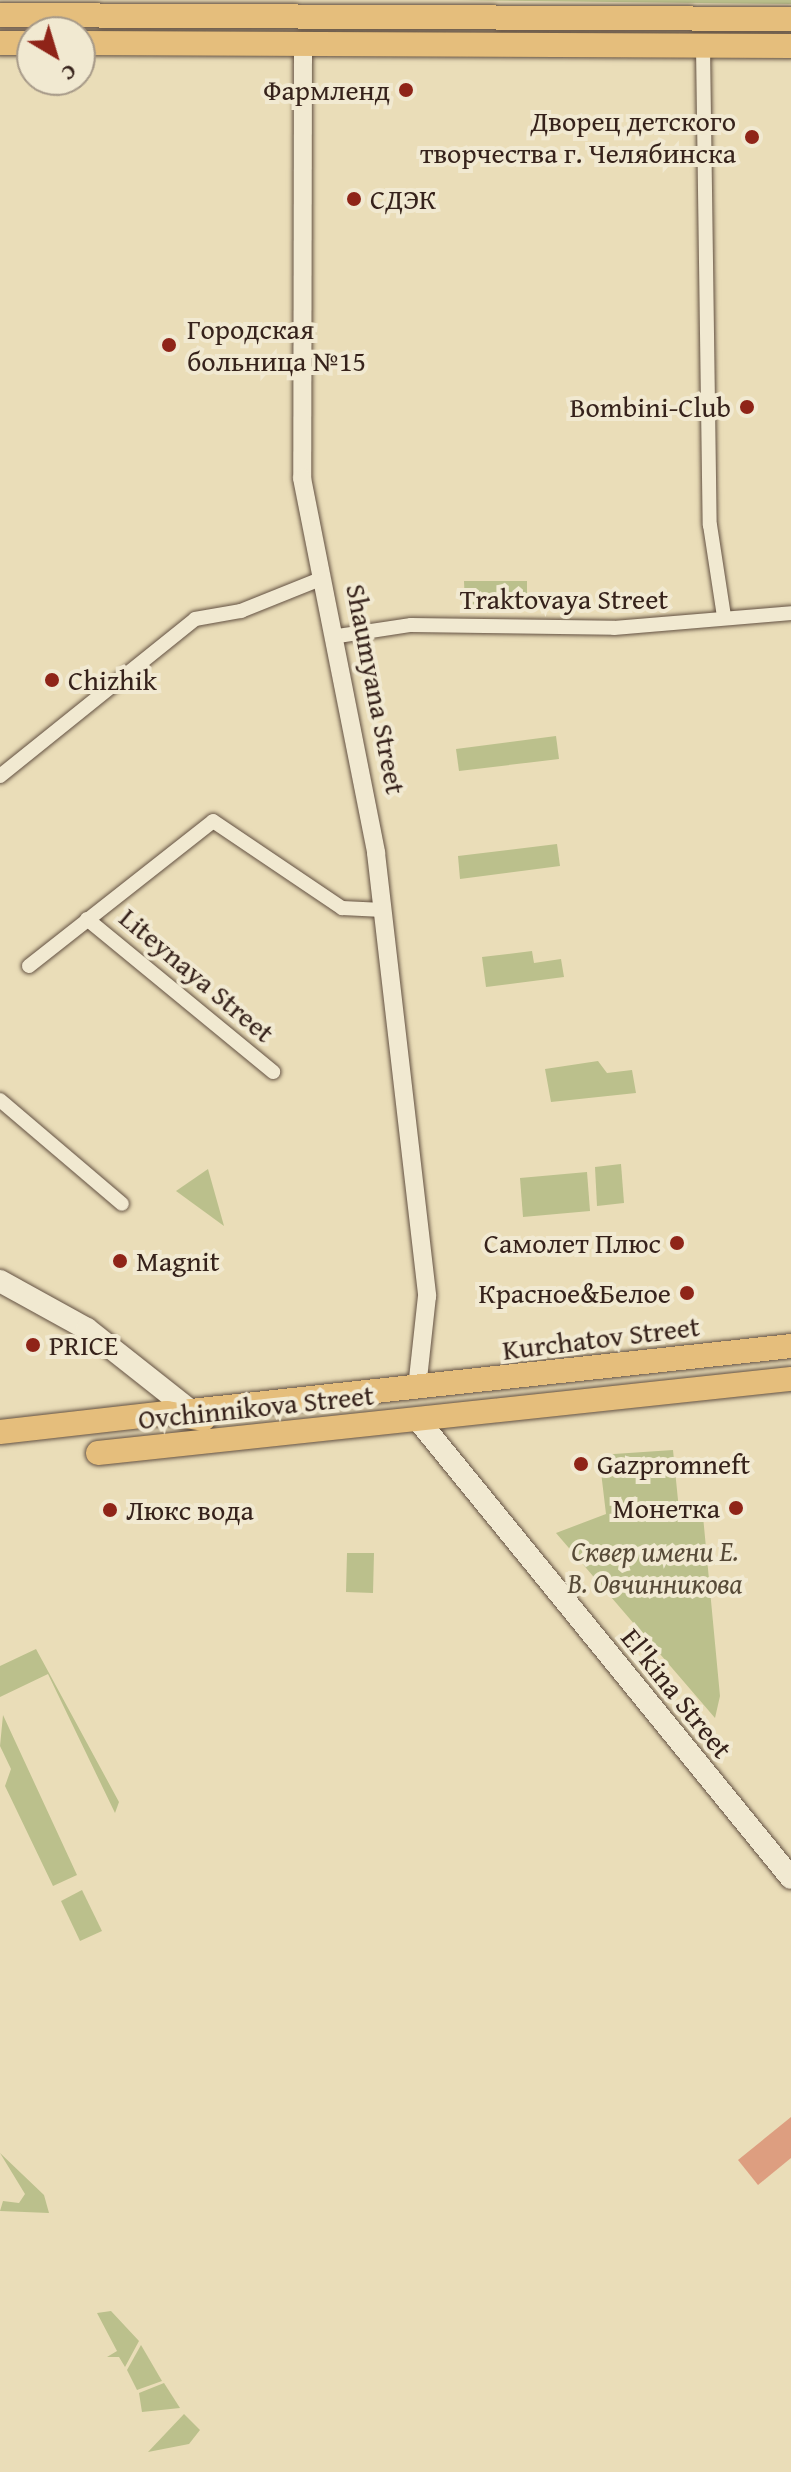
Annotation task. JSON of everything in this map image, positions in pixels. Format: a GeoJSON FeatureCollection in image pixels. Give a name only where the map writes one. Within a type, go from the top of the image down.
{"type":"FeatureCollection","features":[{"type":"Feature","properties":{"kind":"main road"},"geometry":{"type":"LineString","coordinates":[[0,15],[302,9],[791,19]]}},
{"type":"Feature","properties":{"kind":"main road","name":"Shaumyana Street"},"geometry":{"type":"LineString","coordinates":[[302,9],[303,46]]}},
{"type":"Feature","properties":{"kind":"main road"},"geometry":{"type":"LineString","coordinates":[[96,43],[791,46]]}},
{"type":"Feature","properties":{"kind":"main road"},"geometry":{"type":"LineString","coordinates":[[0,1281],[87,1329],[179,1412],[293,1433]]}},
{"type":"Feature","properties":{"kind":"main road","name":"Kurchatov Street"},"geometry":{"type":"LineString","coordinates":[[417,1388],[791,1346]]}},
{"type":"Feature","properties":{"kind":"main road"},"geometry":{"type":"LineString","coordinates":[[417,1388],[419,1421],[791,1379]]}},
{"type":"Feature","properties":{"kind":"main road","name":"Ovchinnikova Street"},"geometry":{"type":"LineString","coordinates":[[0,1432],[417,1388]]}},
{"type":"Feature","properties":{"kind":"main road","name":"Ovchinnikova Street"},"geometry":{"type":"LineString","coordinates":[[98,1453],[419,1421]]}},
{"type":"Feature","properties":{"kind":"main road","name":"El'kina Street"},"geometry":{"type":"LineString","coordinates":[[419,1421],[791,1878]]}},
{"type":"Feature","properties":{"kind":"street","name":"Shaumyana Street"},"geometry":{"type":"LineString","coordinates":[[303,46],[302,478],[338,636],[383,910],[427,1296],[417,1388]]}},
{"type":"Feature","properties":{"kind":"street"},"geometry":{"type":"LineString","coordinates":[[703,47],[710,525],[724,617]]}},
{"type":"Feature","properties":{"kind":"street"},"geometry":{"type":"LineString","coordinates":[[0,776],[195,619],[241,611],[323,578]]}},
{"type":"Feature","properties":{"kind":"street","name":"Traktovaya Street"},"geometry":{"type":"LineString","coordinates":[[338,636],[411,625],[614,628],[791,613]]}},
{"type":"Feature","properties":{"kind":"street"},"geometry":{"type":"LineString","coordinates":[[29,966],[213,821],[342,908],[383,910]]}},
{"type":"Feature","properties":{"kind":"street","name":"Liteynaya Street"},"geometry":{"type":"LineString","coordinates":[[87,919],[273,1072]]}},
{"type":"Feature","properties":{"kind":"street"},"geometry":{"type":"LineString","coordinates":[[0,1100],[122,1204]]}},
{"type":"Feature","properties":{"kind":"green space"},"geometry":{"type":"Polygon","coordinates":[[[455,0],[791,0],[791,4],[455,0]]]}},
{"type":"Feature","properties":{"kind":"green space"},"geometry":{"type":"Polygon","coordinates":[[[464,581],[527,581],[527,606],[465,606],[464,581]]]}},
{"type":"Feature","properties":{"kind":"green space"},"geometry":{"type":"Polygon","coordinates":[[[556,736],[559,759],[459,771],[456,749],[556,736]]]}},
{"type":"Feature","properties":{"kind":"green space"},"geometry":{"type":"Polygon","coordinates":[[[557,844],[560,866],[460,879],[458,856],[557,844]]]}},
{"type":"Feature","properties":{"kind":"green space"},"geometry":{"type":"Polygon","coordinates":[[[532,951],[534,963],[561,959],[564,977],[486,987],[482,957],[532,951]]]}},
{"type":"Feature","properties":{"kind":"green space"},"geometry":{"type":"Polygon","coordinates":[[[598,1061],[607,1073],[632,1070],[636,1093],[551,1102],[545,1069],[598,1061]]]}},
{"type":"Feature","properties":{"kind":"green space"},"geometry":{"type":"Polygon","coordinates":[[[621,1164],[624,1203],[597,1206],[595,1167],[621,1164]]]}},
{"type":"Feature","properties":{"kind":"green space"},"geometry":{"type":"Polygon","coordinates":[[[208,1169],[224,1226],[176,1191],[208,1169]]]}},
{"type":"Feature","properties":{"kind":"green space"},"geometry":{"type":"Polygon","coordinates":[[[587,1172],[590,1211],[523,1217],[520,1178],[587,1172]]]}},
{"type":"Feature","properties":{"kind":"green space","name":"Сквер имени Е. В. Овчинникова"},"geometry":{"type":"Polygon","coordinates":[[[673,1450],[680,1520],[703,1516],[720,1696],[715,1718],[556,1533],[606,1514],[599,1455],[673,1450]]]}},
{"type":"Feature","properties":{"kind":"green space"},"geometry":{"type":"Polygon","coordinates":[[[347,1553],[374,1553],[373,1593],[346,1592],[347,1553]]]}},
{"type":"Feature","properties":{"kind":"green space"},"geometry":{"type":"Polygon","coordinates":[[[36,1649],[119,1802],[115,1813],[48,1674],[0,1697],[0,1666],[36,1649]]]}},
{"type":"Feature","properties":{"kind":"green space"},"geometry":{"type":"Polygon","coordinates":[[[3,1715],[77,1875],[53,1886],[5,1786],[11,1769],[0,1746],[3,1715]]]}},
{"type":"Feature","properties":{"kind":"green space"},"geometry":{"type":"Polygon","coordinates":[[[82,1890],[102,1931],[80,1941],[61,1901],[82,1890]]]}},
{"type":"Feature","properties":{"kind":"green space"},"geometry":{"type":"Polygon","coordinates":[[[0,2153],[44,2195],[49,2213],[0,2211],[3,2201],[19,2203],[25,2194],[0,2153]]]}},
{"type":"Feature","properties":{"kind":"green space"},"geometry":{"type":"Polygon","coordinates":[[[111,2311],[139,2341],[125,2367],[119,2357],[107,2357],[117,2351],[97,2313],[111,2311]]]}},
{"type":"Feature","properties":{"kind":"green space"},"geometry":{"type":"Polygon","coordinates":[[[141,2345],[162,2381],[137,2390],[127,2370],[141,2345]]]}},
{"type":"Feature","properties":{"kind":"green space"},"geometry":{"type":"Polygon","coordinates":[[[164,2383],[180,2408],[142,2412],[139,2393],[164,2383]]]}},
{"type":"Feature","properties":{"kind":"green space"},"geometry":{"type":"Polygon","coordinates":[[[184,2414],[200,2430],[189,2444],[148,2452],[184,2414]]]}},
{"type":"Feature","properties":{"kind":"building"},"geometry":{"type":"Polygon","coordinates":[[[791,2117],[791,2158],[758,2185],[738,2160],[791,2117]]]}},
{"type":"Feature","properties":{"kind":"place","name":"Фармленд"},"geometry":{"type":"Point","coordinates":[406,90]}},
{"type":"Feature","properties":{"kind":"place","name":"Дворец детского творчества г. Челябинска"},"geometry":{"type":"Point","coordinates":[752,137]}},
{"type":"Feature","properties":{"kind":"place","name":"СДЭК"},"geometry":{"type":"Point","coordinates":[354,199]}},
{"type":"Feature","properties":{"kind":"place","name":"Городская больница №15"},"geometry":{"type":"Point","coordinates":[169,345]}},
{"type":"Feature","properties":{"kind":"place","name":"Bombini-Club"},"geometry":{"type":"Point","coordinates":[747,407]}},
{"type":"Feature","properties":{"kind":"place","name":"Chizhik"},"geometry":{"type":"Point","coordinates":[52,680]}},
{"type":"Feature","properties":{"kind":"place","name":"Самолет Плюс"},"geometry":{"type":"Point","coordinates":[677,1243]}},
{"type":"Feature","properties":{"kind":"place","name":"Magnit"},"geometry":{"type":"Point","coordinates":[120,1261]}},
{"type":"Feature","properties":{"kind":"place","name":"Красное&Белое"},"geometry":{"type":"Point","coordinates":[687,1293]}},
{"type":"Feature","properties":{"kind":"place","name":"PRICE"},"geometry":{"type":"Point","coordinates":[33,1345]}},
{"type":"Feature","properties":{"kind":"place","name":"Gazpromneft"},"geometry":{"type":"Point","coordinates":[581,1464]}},
{"type":"Feature","properties":{"kind":"place","name":"Монетка"},"geometry":{"type":"Point","coordinates":[736,1508]}},
{"type":"Feature","properties":{"kind":"place","name":"Люкс вода"},"geometry":{"type":"Point","coordinates":[110,1510]}}]}
